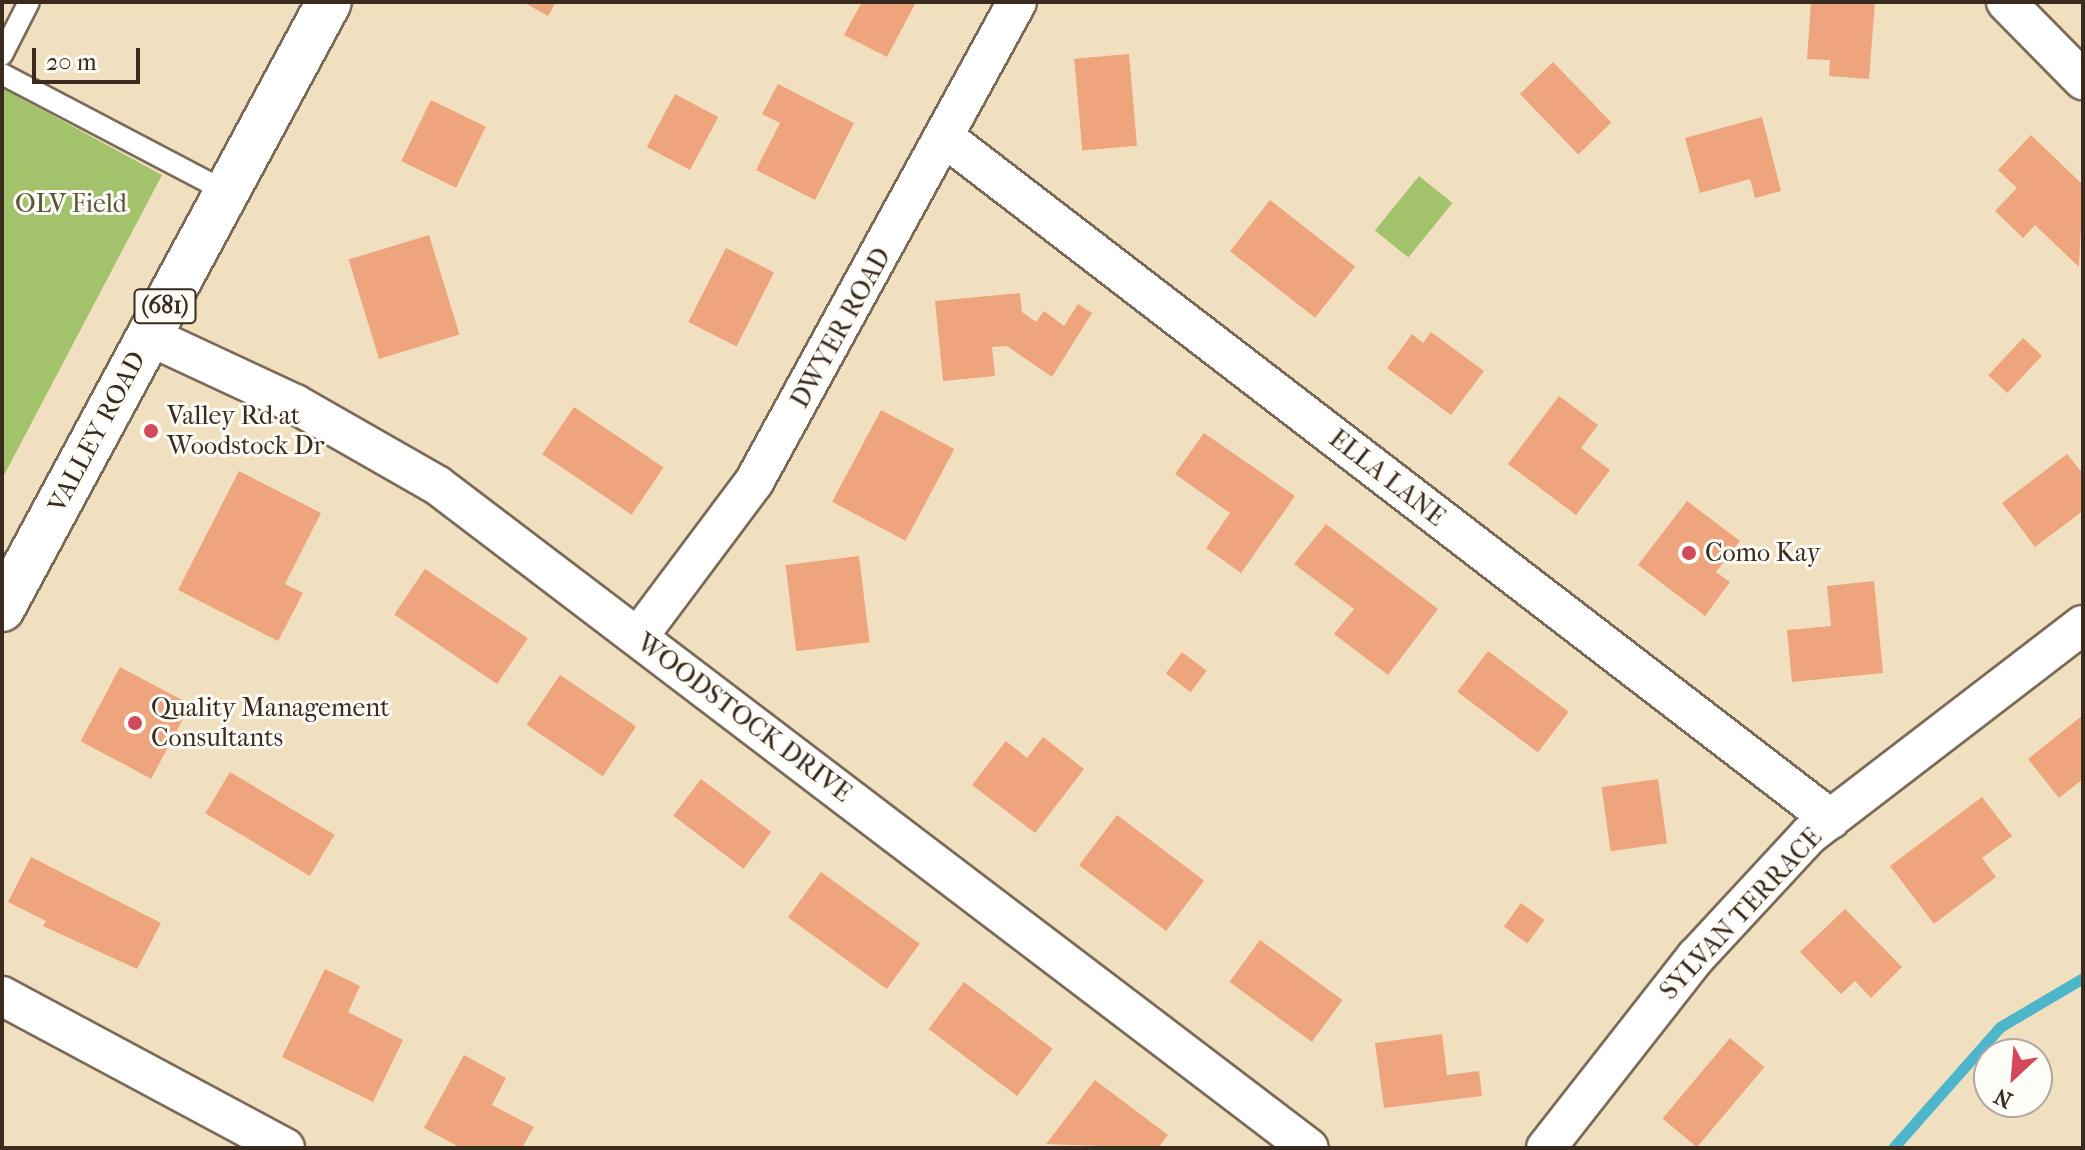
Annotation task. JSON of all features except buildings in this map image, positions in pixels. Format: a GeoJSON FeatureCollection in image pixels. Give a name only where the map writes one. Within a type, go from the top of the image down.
{"type":"FeatureCollection","features":[{"type":"Feature","properties":{"kind":"main road","name":"VALLEY ROAD"},"geometry":{"type":"LineString","coordinates":[[2,609],[329,2]]}},
{"type":"Feature","properties":{"kind":"street","name":"DWYER ROAD"},"geometry":{"type":"LineString","coordinates":[[638,637],[754,482],[1017,2]]}},
{"type":"Feature","properties":{"kind":"street"},"geometry":{"type":"LineString","coordinates":[[2006,2],[2083,80]]}},
{"type":"Feature","properties":{"kind":"street","name":"ELLA LANE"},"geometry":{"type":"LineString","coordinates":[[944,137],[1831,819]]}},
{"type":"Feature","properties":{"kind":"street","name":"WOODSTOCK DRIVE"},"geometry":{"type":"LineString","coordinates":[[149,336],[295,404],[437,485],[1309,1148]]}},
{"type":"Feature","properties":{"kind":"street","name":"SYLVAN TERRACE"},"geometry":{"type":"LineString","coordinates":[[1546,1148],[1696,957],[1831,819],[2083,625]]}},
{"type":"Feature","properties":{"kind":"street"},"geometry":{"type":"LineString","coordinates":[[2,996],[285,1148]]}},
{"type":"Feature","properties":{"kind":"lane"},"geometry":{"type":"LineString","coordinates":[[2,55],[29,2]]}},
{"type":"Feature","properties":{"kind":"lane"},"geometry":{"type":"LineString","coordinates":[[2,74],[227,192]]}},
{"type":"Feature","properties":{"kind":"green space","name":"OLV Field"},"geometry":{"type":"Polygon","coordinates":[[[2,88],[162,175],[2,479],[2,88]]]}},
{"type":"Feature","properties":{"kind":"green space"},"geometry":{"type":"Polygon","coordinates":[[[1419,176],[1452,203],[1408,257],[1375,230],[1419,176]]]}},
{"type":"Feature","properties":{"kind":"waterway"},"geometry":{"type":"LineString","coordinates":[[1893,1148],[2000,1027],[2083,978]]}},
{"type":"Feature","properties":{"kind":"place","name":"Valley Rd at Woodstock Dr"},"geometry":{"type":"Point","coordinates":[151,431]}},
{"type":"Feature","properties":{"kind":"place","name":"Como Kay"},"geometry":{"type":"Point","coordinates":[1689,553]}},
{"type":"Feature","properties":{"kind":"place","name":"Quality Management Consultants"},"geometry":{"type":"Point","coordinates":[135,723]}}]}
